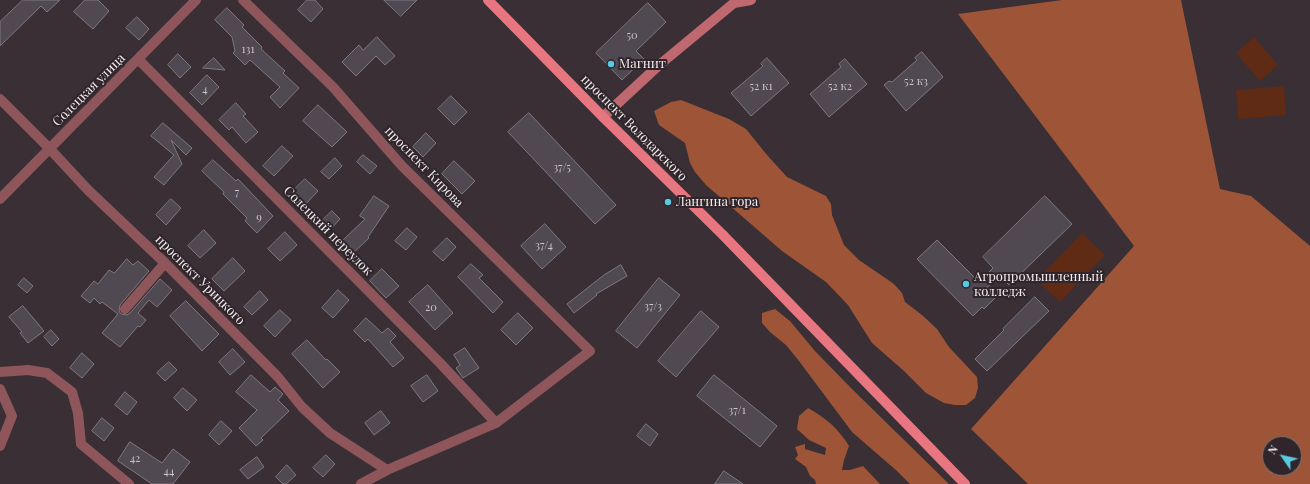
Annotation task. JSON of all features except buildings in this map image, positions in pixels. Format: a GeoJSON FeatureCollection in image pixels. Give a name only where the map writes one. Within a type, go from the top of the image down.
{"type":"FeatureCollection","features":[{"type":"Feature","properties":{"kind":"main road","name":"проспект Володарского"},"geometry":{"type":"LineString","coordinates":[[488,0],[603,117],[717,229],[965,484]]}},
{"type":"Feature","properties":{"kind":"main road"},"geometry":{"type":"LineString","coordinates":[[603,117],[658,66],[733,1],[751,0]]}},
{"type":"Feature","properties":{"kind":"street","name":"Солецкая улица"},"geometry":{"type":"LineString","coordinates":[[0,199],[196,0]]}},
{"type":"Feature","properties":{"kind":"street","name":"проспект Кирова"},"geometry":{"type":"LineString","coordinates":[[242,0],[333,87],[402,166],[590,351],[496,423]]}},
{"type":"Feature","properties":{"kind":"street","name":"Солецкий переулок"},"geometry":{"type":"LineString","coordinates":[[138,59],[440,363],[496,423]]}},
{"type":"Feature","properties":{"kind":"street","name":"проспект Урицкого"},"geometry":{"type":"LineString","coordinates":[[0,100],[49,148],[88,190],[165,263],[278,377],[302,407],[330,433],[387,470]]}},
{"type":"Feature","properties":{"kind":"street"},"geometry":{"type":"LineString","coordinates":[[125,310],[165,263]]}},
{"type":"Feature","properties":{"kind":"street"},"geometry":{"type":"LineString","coordinates":[[0,372],[28,370],[47,373],[72,392],[78,412],[81,444],[129,484]]}},
{"type":"Feature","properties":{"kind":"street"},"geometry":{"type":"LineString","coordinates":[[0,389],[12,416],[0,446]]}},
{"type":"Feature","properties":{"kind":"street"},"geometry":{"type":"LineString","coordinates":[[361,484],[387,470],[496,423]]}},
{"type":"Feature","properties":{"kind":"shaded area"},"geometry":{"type":"Polygon","coordinates":[[[1062,0],[1181,0],[1220,189],[1251,196],[1310,246],[1310,484],[1028,484],[971,429],[1134,246],[958,14],[1062,0]]]}},
{"type":"Feature","properties":{"kind":"shaded area"},"geometry":{"type":"Polygon","coordinates":[[[1254,37],[1278,65],[1260,81],[1236,53],[1254,37]]]}},
{"type":"Feature","properties":{"kind":"shaded area"},"geometry":{"type":"Polygon","coordinates":[[[1284,86],[1286,115],[1238,119],[1236,90],[1284,86]]]}},
{"type":"Feature","properties":{"kind":"shaded area"},"geometry":{"type":"Polygon","coordinates":[[[681,100],[729,119],[746,129],[787,177],[826,196],[831,204],[832,215],[844,245],[859,260],[894,284],[902,293],[905,302],[937,329],[949,347],[977,377],[978,388],[975,398],[966,405],[955,405],[944,403],[926,393],[872,343],[848,305],[826,282],[782,251],[706,185],[695,172],[690,163],[685,143],[659,125],[654,111],[671,102],[681,100]]]}},
{"type":"Feature","properties":{"kind":"shaded area"},"geometry":{"type":"Polygon","coordinates":[[[1082,233],[1105,255],[1060,302],[1037,280],[1082,233]]]}},
{"type":"Feature","properties":{"kind":"shaded area"},"geometry":{"type":"Polygon","coordinates":[[[775,309],[790,321],[815,351],[850,387],[949,484],[910,484],[852,432],[786,345],[770,332],[762,323],[762,313],[775,309]]]}},
{"type":"Feature","properties":{"kind":"shaded area"},"geometry":{"type":"Polygon","coordinates":[[[808,408],[831,424],[849,446],[842,470],[850,470],[863,466],[880,484],[816,484],[806,467],[795,459],[798,455],[795,447],[805,444],[805,449],[825,455],[826,448],[809,440],[797,429],[799,416],[808,408]]]}},
{"type":"Feature","properties":{"kind":"place","name":"Магнит"},"geometry":{"type":"Point","coordinates":[611,64]}},
{"type":"Feature","properties":{"kind":"place","name":"Лангина гора"},"geometry":{"type":"Point","coordinates":[668,202]}},
{"type":"Feature","properties":{"kind":"place","name":"Агропромышленный колледж"},"geometry":{"type":"Point","coordinates":[966,284]}}]}
